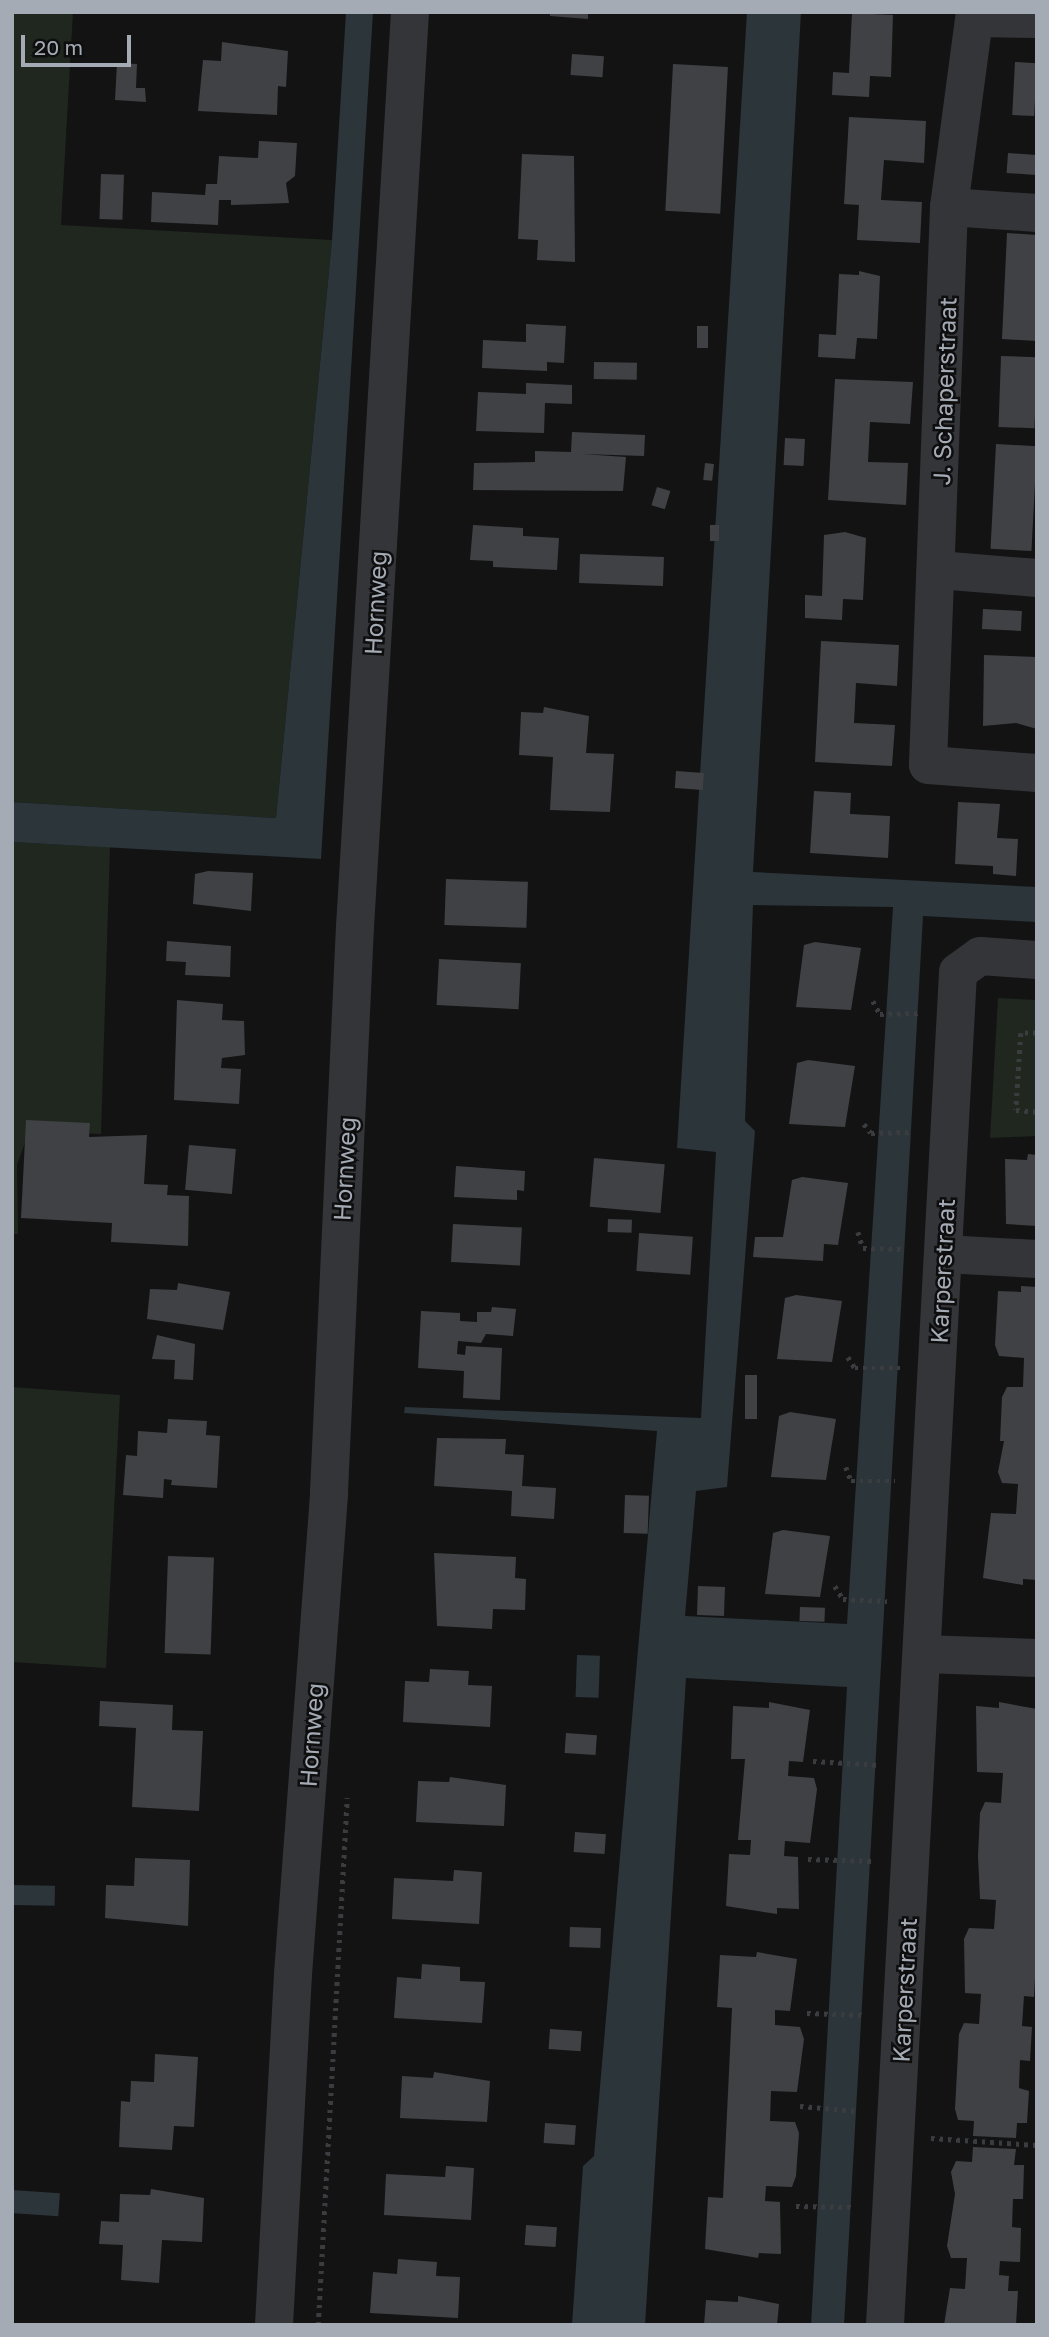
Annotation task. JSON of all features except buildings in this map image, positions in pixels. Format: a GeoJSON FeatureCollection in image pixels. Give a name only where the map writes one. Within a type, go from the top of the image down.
{"type":"FeatureCollection","features":[{"type":"Feature","properties":{"kind":"street","name":"Hornweg"},"geometry":{"type":"LineString","coordinates":[[274,2325],[293,1961],[329,1492],[355,927],[410,12]]}},
{"type":"Feature","properties":{"kind":"street"},"geometry":{"type":"LineString","coordinates":[[976,15],[1037,19]]}},
{"type":"Feature","properties":{"kind":"street","name":"J. Schaperstraat"},"geometry":{"type":"LineString","coordinates":[[976,15],[949,207],[938,570],[928,765],[1037,774]]}},
{"type":"Feature","properties":{"kind":"street"},"geometry":{"type":"LineString","coordinates":[[949,207],[1037,214]]}},
{"type":"Feature","properties":{"kind":"street"},"geometry":{"type":"LineString","coordinates":[[938,570],[1037,578]]}},
{"type":"Feature","properties":{"kind":"street","name":"Karperstraat"},"geometry":{"type":"LineString","coordinates":[[885,2325],[884,2124],[922,1654],[930,1252],[958,972],[980,957],[1037,960]]}},
{"type":"Feature","properties":{"kind":"street"},"geometry":{"type":"LineString","coordinates":[[930,1252],[1037,1259]]}},
{"type":"Feature","properties":{"kind":"street"},"geometry":{"type":"LineString","coordinates":[[922,1654],[1037,1658]]}},
{"type":"Feature","properties":{"kind":"path"},"geometry":{"type":"LineString","coordinates":[[873,1001],[880,1014],[929,1013]]}},
{"type":"Feature","properties":{"kind":"path"},"geometry":{"type":"LineString","coordinates":[[1037,1032],[1021,1033],[1016,1110],[1037,1112]]}},
{"type":"Feature","properties":{"kind":"path"},"geometry":{"type":"LineString","coordinates":[[864,1124],[871,1133],[922,1132]]}},
{"type":"Feature","properties":{"kind":"path"},"geometry":{"type":"LineString","coordinates":[[858,1232],[863,1248],[930,1252]]}},
{"type":"Feature","properties":{"kind":"path"},"geometry":{"type":"LineString","coordinates":[[848,1357],[855,1368],[909,1368]]}},
{"type":"Feature","properties":{"kind":"path"},"geometry":{"type":"LineString","coordinates":[[846,1467],[851,1480],[902,1481]]}},
{"type":"Feature","properties":{"kind":"path"},"geometry":{"type":"LineString","coordinates":[[835,1586],[843,1599],[894,1601]]}},
{"type":"Feature","properties":{"kind":"path"},"geometry":{"type":"LineString","coordinates":[[813,1761],[887,1765]]}},
{"type":"Feature","properties":{"kind":"path"},"geometry":{"type":"LineString","coordinates":[[808,1858],[831,1862],[881,1861]]}},
{"type":"Feature","properties":{"kind":"path"},"geometry":{"type":"LineString","coordinates":[[807,2013],[874,2015]]}},
{"type":"Feature","properties":{"kind":"path"},"geometry":{"type":"LineString","coordinates":[[800,2106],[884,2124],[1037,2145]]}},
{"type":"Feature","properties":{"kind":"path"},"geometry":{"type":"LineString","coordinates":[[796,2206],[864,2207]]}},
{"type":"Feature","properties":{"kind":"shaded area"},"geometry":{"type":"Polygon","coordinates":[[[12,12],[73,12],[61,225],[332,240],[276,818],[12,802],[12,12]]]}},
{"type":"Feature","properties":{"kind":"shaded area"},"geometry":{"type":"Polygon","coordinates":[[[346,12],[373,12],[321,859],[12,842],[12,802],[276,818],[332,240],[346,12]]]}},
{"type":"Feature","properties":{"kind":"shaded area"},"geometry":{"type":"Polygon","coordinates":[[[747,12],[801,12],[753,872],[1037,887],[1037,922],[923,916],[844,2325],[811,2325],[847,1687],[686,1678],[645,2325],[572,2325],[583,2166],[594,2156],[657,1431],[404,1413],[405,1407],[701,1418],[716,1152],[677,1148],[747,12]],[[753,905],[745,1121],[755,1131],[727,1487],[696,1491],[685,1616],[847,1624],[893,907],[753,905]]]}},
{"type":"Feature","properties":{"kind":"shaded area"},"geometry":{"type":"Polygon","coordinates":[[[12,842],[110,847],[101,1134],[29,1131],[17,1165],[18,1234],[12,1234],[12,842]]]}},
{"type":"Feature","properties":{"kind":"shaded area"},"geometry":{"type":"Polygon","coordinates":[[[998,998],[1037,1000],[1037,1136],[990,1138],[998,998]]]}},
{"type":"Feature","properties":{"kind":"shaded area"},"geometry":{"type":"Polygon","coordinates":[[[12,1387],[120,1395],[106,1668],[12,1662],[12,1387]]]}},
{"type":"Feature","properties":{"kind":"shaded area"},"geometry":{"type":"Polygon","coordinates":[[[577,1655],[600,1656],[599,1698],[576,1697],[577,1655]]]}},
{"type":"Feature","properties":{"kind":"shaded area"},"geometry":{"type":"Polygon","coordinates":[[[12,1885],[55,1886],[55,1906],[12,1905],[12,1885]]]}},
{"type":"Feature","properties":{"kind":"shaded area"},"geometry":{"type":"Polygon","coordinates":[[[12,2190],[60,2193],[58,2216],[12,2213],[12,2190]]]}}]}
